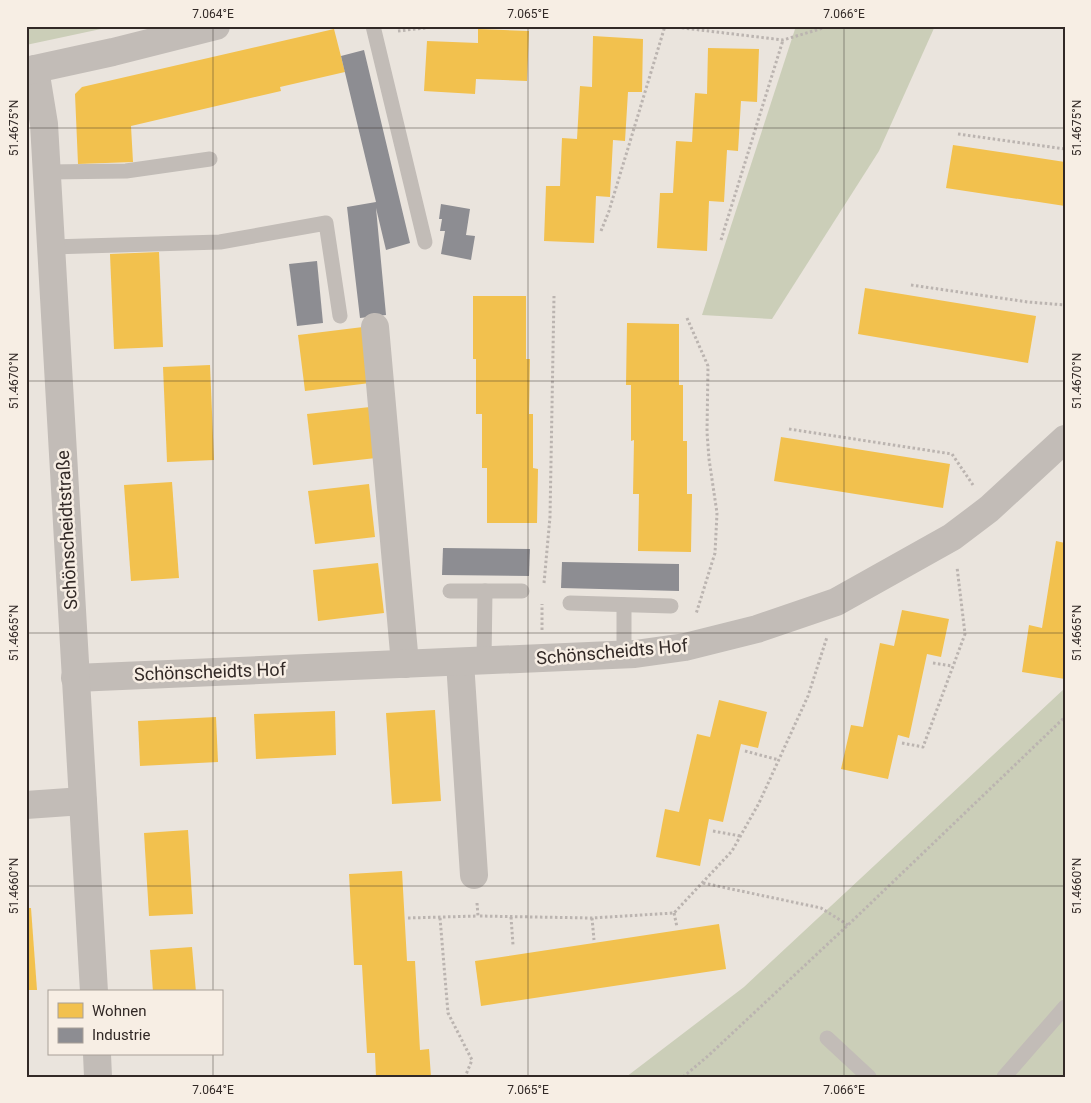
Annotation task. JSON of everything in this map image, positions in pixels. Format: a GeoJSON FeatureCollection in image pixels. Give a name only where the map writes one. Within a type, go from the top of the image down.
{"type":"FeatureCollection","features":[{"type":"Feature","properties":{"kind":"street"},"geometry":{"type":"LineString","coordinates":[[31,70],[216,26]]}},
{"type":"Feature","properties":{"kind":"street","name":"Schönscheidtstraße"},"geometry":{"type":"LineString","coordinates":[[31,70],[44,124],[94,990]]}},
{"type":"Feature","properties":{"kind":"street"},"geometry":{"type":"LineString","coordinates":[[375,327],[404,664]]}},
{"type":"Feature","properties":{"kind":"street","name":"Schönscheidts Hof"},"geometry":{"type":"LineString","coordinates":[[75,678],[543,658],[624,654],[685,648],[757,629],[836,602],[952,537],[988,509],[1065,439]]}},
{"type":"Feature","properties":{"kind":"street"},"geometry":{"type":"LineString","coordinates":[[472,661],[474,875]]}},
{"type":"Feature","properties":{"kind":"street"},"geometry":{"type":"LineString","coordinates":[[26,805],[83,801]]}},
{"type":"Feature","properties":{"kind":"street"},"geometry":{"type":"LineString","coordinates":[[97,1056],[98,1077]]}},
{"type":"Feature","properties":{"kind":"lane"},"geometry":{"type":"LineString","coordinates":[[374,30],[425,242]]}},
{"type":"Feature","properties":{"kind":"lane"},"geometry":{"type":"LineString","coordinates":[[47,172],[126,171],[210,159]]}},
{"type":"Feature","properties":{"kind":"lane"},"geometry":{"type":"LineString","coordinates":[[51,247],[220,242],[326,223],[340,316]]}},
{"type":"Feature","properties":{"kind":"lane"},"geometry":{"type":"LineString","coordinates":[[450,591],[522,591]]}},
{"type":"Feature","properties":{"kind":"lane"},"geometry":{"type":"LineString","coordinates":[[472,661],[485,591]]}},
{"type":"Feature","properties":{"kind":"lane"},"geometry":{"type":"LineString","coordinates":[[570,603],[671,606]]}},
{"type":"Feature","properties":{"kind":"lane"},"geometry":{"type":"LineString","coordinates":[[624,604],[624,654]]}},
{"type":"Feature","properties":{"kind":"lane"},"geometry":{"type":"LineString","coordinates":[[1004,1077],[1065,1007]]}},
{"type":"Feature","properties":{"kind":"lane"},"geometry":{"type":"LineString","coordinates":[[827,1038],[869,1077]]}},
{"type":"Feature","properties":{"kind":"path"},"geometry":{"type":"LineString","coordinates":[[374,30],[442,26]]}},
{"type":"Feature","properties":{"kind":"path"},"geometry":{"type":"LineString","coordinates":[[601,231],[609,211],[666,26],[783,40],[830,26]]}},
{"type":"Feature","properties":{"kind":"path"},"geometry":{"type":"LineString","coordinates":[[721,240],[783,40]]}},
{"type":"Feature","properties":{"kind":"path"},"geometry":{"type":"LineString","coordinates":[[958,134],[1065,149]]}},
{"type":"Feature","properties":{"kind":"path"},"geometry":{"type":"LineString","coordinates":[[911,285],[1028,302],[1065,305]]}},
{"type":"Feature","properties":{"kind":"path"},"geometry":{"type":"LineString","coordinates":[[544,585],[550,517],[554,296]]}},
{"type":"Feature","properties":{"kind":"path"},"geometry":{"type":"LineString","coordinates":[[685,648],[715,553],[717,533],[717,513],[708,459],[708,366],[687,318]]}},
{"type":"Feature","properties":{"kind":"path"},"geometry":{"type":"LineString","coordinates":[[789,429],[952,454],[988,509]]}},
{"type":"Feature","properties":{"kind":"path"},"geometry":{"type":"LineString","coordinates":[[902,743],[923,747],[965,634],[960,582],[952,537]]}},
{"type":"Feature","properties":{"kind":"path"},"geometry":{"type":"LineString","coordinates":[[543,595],[541,614],[543,658]]}},
{"type":"Feature","properties":{"kind":"path"},"geometry":{"type":"LineString","coordinates":[[408,918],[510,916],[592,918],[674,912],[732,851],[759,804],[808,696],[836,602]]}},
{"type":"Feature","properties":{"kind":"path"},"geometry":{"type":"LineString","coordinates":[[933,663],[952,666]]}},
{"type":"Feature","properties":{"kind":"path"},"geometry":{"type":"LineString","coordinates":[[683,1077],[848,925],[1065,716]]}},
{"type":"Feature","properties":{"kind":"path"},"geometry":{"type":"LineString","coordinates":[[745,752],[779,760]]}},
{"type":"Feature","properties":{"kind":"path"},"geometry":{"type":"LineString","coordinates":[[713,831],[740,836]]}},
{"type":"Feature","properties":{"kind":"path"},"geometry":{"type":"LineString","coordinates":[[474,875],[478,916]]}},
{"type":"Feature","properties":{"kind":"path"},"geometry":{"type":"LineString","coordinates":[[702,883],[821,908],[848,925]]}},
{"type":"Feature","properties":{"kind":"path"},"geometry":{"type":"LineString","coordinates":[[674,912],[677,927]]}},
{"type":"Feature","properties":{"kind":"path"},"geometry":{"type":"LineString","coordinates":[[510,916],[513,945]]}},
{"type":"Feature","properties":{"kind":"path"},"geometry":{"type":"LineString","coordinates":[[440,918],[448,1014],[472,1060],[466,1077]]}},
{"type":"Feature","properties":{"kind":"path"},"geometry":{"type":"LineString","coordinates":[[592,918],[594,940]]}},
{"type":"Feature","properties":{"kind":"green space"},"geometry":{"type":"Polygon","coordinates":[[[26,26],[115,26],[26,45],[26,26]]]}},
{"type":"Feature","properties":{"kind":"green space"},"geometry":{"type":"Polygon","coordinates":[[[796,26],[935,26],[879,151],[772,319],[702,315],[796,26]]]}},
{"type":"Feature","properties":{"kind":"green space"},"geometry":{"type":"Polygon","coordinates":[[[1065,688],[1065,1077],[626,1077],[744,987],[1065,688]]]}},
{"type":"Feature","properties":{"kind":"building: Wohnen"},"geometry":{"type":"Polygon","coordinates":[[[334,29],[345,72],[280,87],[281,91],[131,126],[133,162],[78,164],[75,94],[82,87],[334,29]]]}},
{"type":"Feature","properties":{"kind":"building: Wohnen"},"geometry":{"type":"Polygon","coordinates":[[[478,29],[529,31],[527,81],[476,79],[475,94],[424,91],[427,41],[478,43],[478,29]]]}},
{"type":"Feature","properties":{"kind":"building: Wohnen"},"geometry":{"type":"Polygon","coordinates":[[[593,36],[643,39],[642,92],[628,92],[625,141],[613,140],[610,197],[596,196],[594,243],[544,241],[546,186],[560,186],[562,138],[577,139],[580,86],[592,87],[593,36]]]}},
{"type":"Feature","properties":{"kind":"building: Wohnen"},"geometry":{"type":"Polygon","coordinates":[[[708,48],[759,49],[757,102],[741,101],[738,151],[727,150],[724,202],[709,201],[707,251],[657,248],[660,193],[673,193],[676,141],[692,142],[695,93],[707,94],[708,48]]]}},
{"type":"Feature","properties":{"kind":"building: Wohnen"},"geometry":{"type":"Polygon","coordinates":[[[953,145],[1065,162],[1065,206],[946,188],[953,145]]]}},
{"type":"Feature","properties":{"kind":"building: Wohnen"},"geometry":{"type":"Polygon","coordinates":[[[159,252],[163,347],[114,349],[110,254],[159,252]]]}},
{"type":"Feature","properties":{"kind":"building: Wohnen"},"geometry":{"type":"Polygon","coordinates":[[[865,288],[1036,316],[1028,363],[858,334],[865,288]]]}},
{"type":"Feature","properties":{"kind":"building: Wohnen"},"geometry":{"type":"Polygon","coordinates":[[[473,296],[526,296],[526,359],[530,359],[529,414],[533,414],[533,468],[538,469],[537,523],[487,523],[487,468],[482,468],[482,414],[476,414],[476,359],[473,359],[473,296]]]}},
{"type":"Feature","properties":{"kind":"building: Wohnen"},"geometry":{"type":"Polygon","coordinates":[[[627,323],[679,324],[679,385],[683,385],[683,441],[687,441],[687,494],[692,494],[691,552],[638,551],[639,494],[633,494],[634,440],[631,441],[631,385],[626,385],[627,323]]]}},
{"type":"Feature","properties":{"kind":"building: Wohnen"},"geometry":{"type":"Polygon","coordinates":[[[363,327],[370,383],[305,391],[298,335],[363,327]]]}},
{"type":"Feature","properties":{"kind":"building: Wohnen"},"geometry":{"type":"Polygon","coordinates":[[[210,365],[214,460],[167,462],[163,367],[210,365]]]}},
{"type":"Feature","properties":{"kind":"building: Wohnen"},"geometry":{"type":"Polygon","coordinates":[[[370,407],[376,458],[313,465],[307,414],[370,407]]]}},
{"type":"Feature","properties":{"kind":"building: Wohnen"},"geometry":{"type":"Polygon","coordinates":[[[781,437],[950,464],[943,508],[774,481],[781,437]]]}},
{"type":"Feature","properties":{"kind":"building: Wohnen"},"geometry":{"type":"Polygon","coordinates":[[[172,482],[179,578],[131,581],[124,485],[172,482]]]}},
{"type":"Feature","properties":{"kind":"building: Wohnen"},"geometry":{"type":"Polygon","coordinates":[[[369,484],[375,537],[315,544],[308,491],[369,484]]]}},
{"type":"Feature","properties":{"kind":"building: Wohnen"},"geometry":{"type":"Polygon","coordinates":[[[1056,541],[1065,543],[1065,679],[1022,672],[1029,625],[1042,628],[1056,541]]]}},
{"type":"Feature","properties":{"kind":"building: Wohnen"},"geometry":{"type":"Polygon","coordinates":[[[378,563],[384,613],[318,621],[313,570],[378,563]]]}},
{"type":"Feature","properties":{"kind":"building: Wohnen"},"geometry":{"type":"Polygon","coordinates":[[[902,610],[949,619],[941,657],[927,654],[909,738],[898,735],[888,779],[841,769],[851,725],[863,727],[880,643],[894,646],[902,610]]]}},
{"type":"Feature","properties":{"kind":"building: Wohnen"},"geometry":{"type":"Polygon","coordinates":[[[719,700],[767,712],[758,748],[741,744],[723,822],[709,819],[700,866],[656,857],[665,809],[679,812],[697,734],[710,737],[719,700]]]}},
{"type":"Feature","properties":{"kind":"building: Wohnen"},"geometry":{"type":"Polygon","coordinates":[[[435,710],[441,801],[392,804],[386,713],[435,710]]]}},
{"type":"Feature","properties":{"kind":"building: Wohnen"},"geometry":{"type":"Polygon","coordinates":[[[335,711],[336,755],[256,759],[254,714],[335,711]]]}},
{"type":"Feature","properties":{"kind":"building: Wohnen"},"geometry":{"type":"Polygon","coordinates":[[[216,717],[218,762],[140,766],[138,721],[216,717]]]}},
{"type":"Feature","properties":{"kind":"building: Wohnen"},"geometry":{"type":"Polygon","coordinates":[[[188,830],[193,914],[149,916],[144,833],[188,830]]]}},
{"type":"Feature","properties":{"kind":"building: Wohnen"},"geometry":{"type":"Polygon","coordinates":[[[402,871],[407,961],[415,961],[420,1050],[429,1049],[431,1077],[376,1077],[375,1053],[367,1053],[362,965],[354,965],[349,874],[402,871]]]}},
{"type":"Feature","properties":{"kind":"building: Wohnen"},"geometry":{"type":"Polygon","coordinates":[[[26,908],[31,908],[37,990],[26,990],[26,908]]]}},
{"type":"Feature","properties":{"kind":"building: Wohnen"},"geometry":{"type":"Polygon","coordinates":[[[719,924],[726,969],[481,1006],[475,961],[719,924]]]}},
{"type":"Feature","properties":{"kind":"building: Wohnen"},"geometry":{"type":"Polygon","coordinates":[[[192,947],[196,990],[153,990],[150,950],[192,947]]]}},
{"type":"Feature","properties":{"kind":"building: Industrie"},"geometry":{"type":"Polygon","coordinates":[[[364,50],[410,243],[386,250],[376,208],[386,315],[360,318],[347,207],[376,202],[341,56],[364,50]]]}},
{"type":"Feature","properties":{"kind":"building: Industrie"},"geometry":{"type":"Polygon","coordinates":[[[441,204],[470,209],[466,235],[475,236],[471,260],[441,254],[445,231],[440,231],[442,219],[439,219],[441,204]]]}},
{"type":"Feature","properties":{"kind":"building: Industrie"},"geometry":{"type":"Polygon","coordinates":[[[317,261],[323,323],[297,326],[289,264],[317,261]]]}},
{"type":"Feature","properties":{"kind":"building: Industrie"},"geometry":{"type":"Polygon","coordinates":[[[443,548],[530,549],[529,576],[442,575],[443,548]]]}},
{"type":"Feature","properties":{"kind":"building: Industrie"},"geometry":{"type":"Polygon","coordinates":[[[562,562],[679,564],[679,591],[561,588],[562,562]]]}}]}
